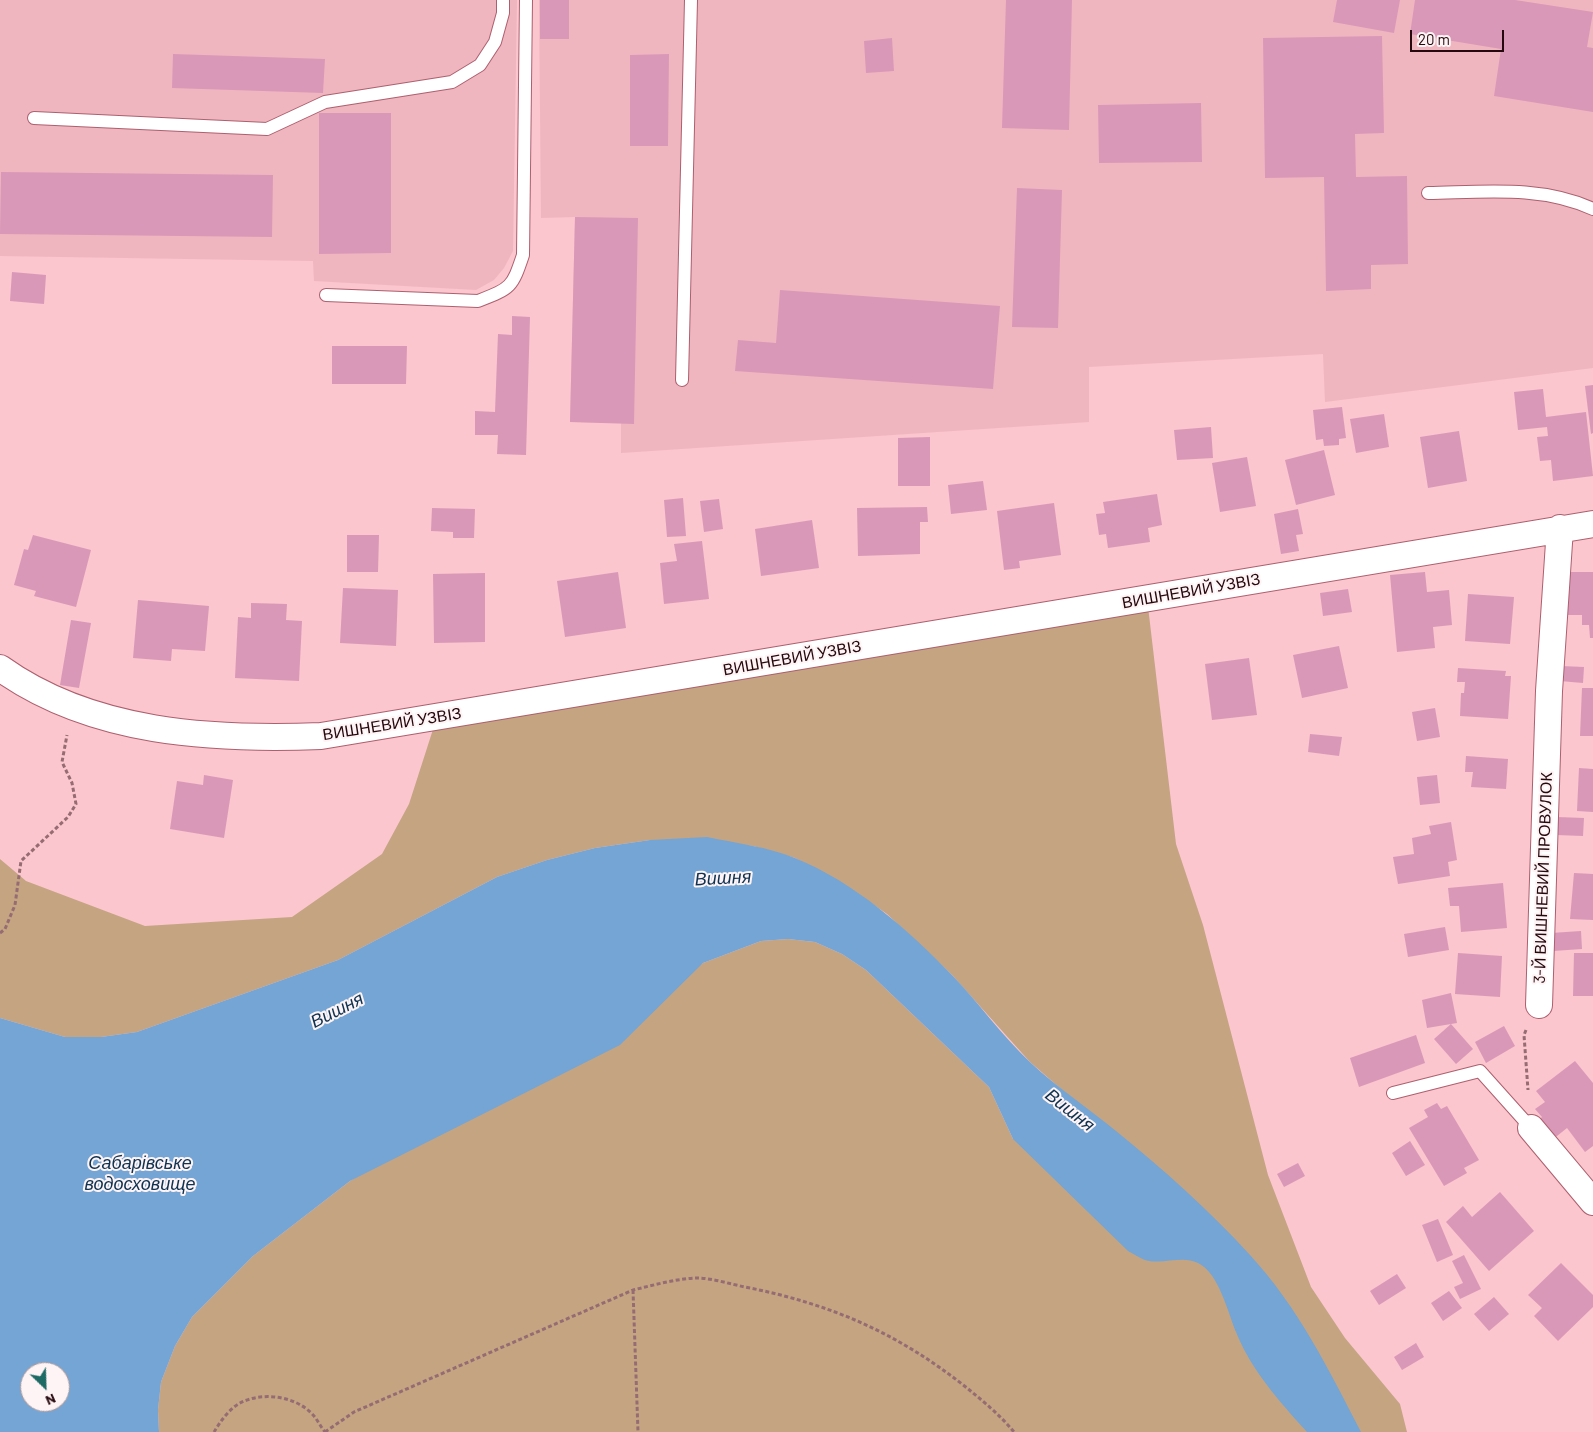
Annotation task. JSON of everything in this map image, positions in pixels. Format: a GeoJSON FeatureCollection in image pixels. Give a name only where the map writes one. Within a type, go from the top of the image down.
{"type":"FeatureCollection","features":[{"type":"Feature","properties":{"kind":"street","name":"ВИШНЕВИЙ УЗВІЗ"},"geometry":{"type":"LineString","coordinates":[[0,668],[20,683],[75,708],[94,715],[149,727],[203,734],[262,738],[321,736],[1593,524]]}},
{"type":"Feature","properties":{"kind":"street","name":"3-Й ВИШНЕВИЙ ПРОВУЛОК"},"geometry":{"type":"LineString","coordinates":[[1539,1005],[1549,691],[1560,528]]}},
{"type":"Feature","properties":{"kind":"street"},"geometry":{"type":"LineString","coordinates":[[1531,1128],[1593,1202]]}},
{"type":"Feature","properties":{"kind":"lane"},"geometry":{"type":"LineString","coordinates":[[34,118],[267,129],[325,102],[452,82],[480,64],[495,42],[503,13],[503,0]]}},
{"type":"Feature","properties":{"kind":"lane"},"geometry":{"type":"LineString","coordinates":[[326,295],[478,301],[499,293],[514,282],[523,255],[526,0]]}},
{"type":"Feature","properties":{"kind":"lane"},"geometry":{"type":"LineString","coordinates":[[682,380],[691,0]]}},
{"type":"Feature","properties":{"kind":"lane"},"geometry":{"type":"LineString","coordinates":[[1428,193],[1519,191],[1573,200],[1593,209]]}},
{"type":"Feature","properties":{"kind":"lane"},"geometry":{"type":"LineString","coordinates":[[1392,1093],[1480,1071],[1531,1128]]}},
{"type":"Feature","properties":{"kind":"path"},"geometry":{"type":"LineString","coordinates":[[0,933],[6,929],[15,905],[21,861],[68,817],[76,804],[72,783],[62,762],[62,752]]}},
{"type":"Feature","properties":{"kind":"path","name":"3-Й ВИШНЕВИЙ ПРОВУЛОК"},"geometry":{"type":"LineString","coordinates":[[1531,1128],[1524,1035],[1539,1005]]}},
{"type":"Feature","properties":{"kind":"path"},"geometry":{"type":"LineString","coordinates":[[214,1432],[219,1422],[239,1404],[267,1397],[283,1397],[301,1405],[314,1416],[325,1432],[354,1412],[633,1290],[666,1282],[698,1278],[774,1293],[833,1310],[911,1347],[979,1399],[1014,1432]]}},
{"type":"Feature","properties":{"kind":"path"},"geometry":{"type":"LineString","coordinates":[[633,1290],[638,1432]]}},
{"type":"Feature","properties":{"kind":"shaded area"},"geometry":{"type":"Polygon","coordinates":[[[0,0],[517,0],[513,251],[504,268],[494,280],[476,290],[314,281],[313,261],[0,256],[0,0]]]}},
{"type":"Feature","properties":{"kind":"shaded area"},"geometry":{"type":"Polygon","coordinates":[[[539,0],[1593,0],[1593,368],[1325,402],[1323,354],[1089,367],[1089,422],[621,453],[621,423],[570,422],[575,217],[541,218],[539,0]]]}},
{"type":"Feature","properties":{"kind":"shaded area"},"geometry":{"type":"Polygon","coordinates":[[[1147,598],[1176,844],[1203,925],[1268,1175],[1311,1287],[1345,1338],[1400,1404],[1407,1432],[159,1432],[158,1410],[161,1382],[175,1346],[192,1317],[253,1256],[350,1181],[703,963],[761,941],[788,939],[815,942],[842,954],[866,970],[989,1087],[1013,1139],[1076,1102],[1030,1062],[952,975],[887,914],[845,885],[795,858],[753,846],[650,840],[595,848],[547,860],[497,877],[338,960],[137,1032],[101,1037],[65,1037],[0,1018],[0,859],[26,881],[145,926],[292,917],[382,854],[409,804],[437,717],[1147,598]]]}},
{"type":"Feature","properties":{"kind":"water","name":"Сабарівське водосховище"},"geometry":{"type":"Polygon","coordinates":[[[707,837],[752,846],[785,854],[817,868],[839,880],[880,909],[899,924],[952,975],[1010,1042],[1031,1063],[1169,1175],[1219,1222],[1250,1255],[1283,1296],[1312,1340],[1361,1432],[1307,1432],[1258,1372],[1242,1346],[1217,1284],[1205,1268],[1198,1263],[1186,1260],[1145,1260],[1128,1251],[1013,1139],[989,1087],[866,970],[842,954],[815,942],[788,939],[761,941],[703,963],[620,1045],[350,1181],[253,1256],[192,1317],[175,1346],[161,1382],[158,1410],[159,1432],[0,1432],[0,1018],[65,1037],[101,1037],[137,1032],[338,960],[497,877],[547,860],[595,848],[650,840],[707,837]]]}},
{"type":"Feature","properties":{"kind":"building"},"geometry":{"type":"Polygon","coordinates":[[[540,0],[569,0],[569,39],[540,39],[540,0]]]}},
{"type":"Feature","properties":{"kind":"building"},"geometry":{"type":"Polygon","coordinates":[[[1006,0],[1072,0],[1069,130],[1002,128],[1006,0]]]}},
{"type":"Feature","properties":{"kind":"building"},"geometry":{"type":"Polygon","coordinates":[[[1337,0],[1400,0],[1394,33],[1333,22],[1337,0]]]}},
{"type":"Feature","properties":{"kind":"building"},"geometry":{"type":"Polygon","coordinates":[[[1415,0],[1515,0],[1593,12],[1587,47],[1593,48],[1593,112],[1494,96],[1501,49],[1410,34],[1415,0]]]}},
{"type":"Feature","properties":{"kind":"building"},"geometry":{"type":"Polygon","coordinates":[[[1382,36],[1384,133],[1355,134],[1356,177],[1407,176],[1408,264],[1371,265],[1371,289],[1326,291],[1324,177],[1265,178],[1263,38],[1382,36]]]}},
{"type":"Feature","properties":{"kind":"building"},"geometry":{"type":"Polygon","coordinates":[[[892,38],[894,71],[866,73],[864,41],[892,38]]]}},
{"type":"Feature","properties":{"kind":"building"},"geometry":{"type":"Polygon","coordinates":[[[173,54],[325,59],[323,93],[172,88],[173,54]]]}},
{"type":"Feature","properties":{"kind":"building"},"geometry":{"type":"Polygon","coordinates":[[[669,54],[668,146],[630,146],[630,55],[669,54]]]}},
{"type":"Feature","properties":{"kind":"building"},"geometry":{"type":"Polygon","coordinates":[[[1201,103],[1202,162],[1099,163],[1098,105],[1201,103]]]}},
{"type":"Feature","properties":{"kind":"building"},"geometry":{"type":"Polygon","coordinates":[[[319,113],[391,113],[391,253],[319,254],[319,113]]]}},
{"type":"Feature","properties":{"kind":"building"},"geometry":{"type":"Polygon","coordinates":[[[1,172],[273,175],[272,237],[0,234],[1,172]]]}},
{"type":"Feature","properties":{"kind":"building"},"geometry":{"type":"Polygon","coordinates":[[[1017,188],[1062,190],[1058,328],[1012,327],[1017,188]]]}},
{"type":"Feature","properties":{"kind":"building"},"geometry":{"type":"Polygon","coordinates":[[[575,217],[638,218],[634,424],[570,422],[575,217]]]}},
{"type":"Feature","properties":{"kind":"building"},"geometry":{"type":"Polygon","coordinates":[[[12,272],[46,275],[44,304],[10,301],[12,272]]]}},
{"type":"Feature","properties":{"kind":"building"},"geometry":{"type":"Polygon","coordinates":[[[780,290],[1000,306],[993,389],[735,371],[738,340],[776,343],[780,290]]]}},
{"type":"Feature","properties":{"kind":"building"},"geometry":{"type":"Polygon","coordinates":[[[512,316],[530,317],[526,455],[497,454],[498,435],[475,435],[475,411],[495,412],[498,334],[512,335],[512,316]]]}},
{"type":"Feature","properties":{"kind":"building"},"geometry":{"type":"Polygon","coordinates":[[[332,346],[407,346],[406,384],[332,384],[332,346]]]}},
{"type":"Feature","properties":{"kind":"building"},"geometry":{"type":"Polygon","coordinates":[[[1593,385],[1593,433],[1591,434],[1585,386],[1593,385]]]}},
{"type":"Feature","properties":{"kind":"building"},"geometry":{"type":"Polygon","coordinates":[[[1543,389],[1546,417],[1586,412],[1593,476],[1553,481],[1551,460],[1540,461],[1537,437],[1548,436],[1547,427],[1518,430],[1514,392],[1543,389]]]}},
{"type":"Feature","properties":{"kind":"building"},"geometry":{"type":"Polygon","coordinates":[[[1342,407],[1346,438],[1339,439],[1339,445],[1324,446],[1323,439],[1316,440],[1313,410],[1342,407]]]}},
{"type":"Feature","properties":{"kind":"building"},"geometry":{"type":"Polygon","coordinates":[[[1384,414],[1389,447],[1356,453],[1350,419],[1384,414]]]}},
{"type":"Feature","properties":{"kind":"building"},"geometry":{"type":"Polygon","coordinates":[[[1211,427],[1213,458],[1177,460],[1174,430],[1211,427]]]}},
{"type":"Feature","properties":{"kind":"building"},"geometry":{"type":"Polygon","coordinates":[[[1459,431],[1467,481],[1428,488],[1420,437],[1459,431]]]}},
{"type":"Feature","properties":{"kind":"building"},"geometry":{"type":"Polygon","coordinates":[[[930,437],[930,486],[898,486],[898,438],[930,437]]]}},
{"type":"Feature","properties":{"kind":"building"},"geometry":{"type":"Polygon","coordinates":[[[1324,450],[1335,495],[1296,505],[1285,460],[1324,450]]]}},
{"type":"Feature","properties":{"kind":"building"},"geometry":{"type":"Polygon","coordinates":[[[1247,457],[1256,506],[1220,512],[1212,463],[1247,457]]]}},
{"type":"Feature","properties":{"kind":"building"},"geometry":{"type":"Polygon","coordinates":[[[983,481],[987,510],[951,514],[948,485],[983,481]]]}},
{"type":"Feature","properties":{"kind":"building"},"geometry":{"type":"Polygon","coordinates":[[[1157,494],[1162,525],[1148,528],[1150,542],[1108,548],[1106,534],[1099,535],[1096,514],[1105,513],[1103,502],[1157,494]]]}},
{"type":"Feature","properties":{"kind":"building"},"geometry":{"type":"Polygon","coordinates":[[[683,498],[686,536],[667,537],[664,500],[683,498]]]}},
{"type":"Feature","properties":{"kind":"building"},"geometry":{"type":"Polygon","coordinates":[[[719,499],[723,529],[704,532],[700,501],[719,499]]]}},
{"type":"Feature","properties":{"kind":"building"},"geometry":{"type":"Polygon","coordinates":[[[1054,503],[1061,555],[1019,561],[1020,568],[1004,570],[997,511],[1054,503]]]}},
{"type":"Feature","properties":{"kind":"building"},"geometry":{"type":"Polygon","coordinates":[[[927,507],[928,522],[920,522],[920,554],[858,556],[857,508],[927,507]]]}},
{"type":"Feature","properties":{"kind":"building"},"geometry":{"type":"Polygon","coordinates":[[[432,508],[475,509],[474,538],[453,538],[453,532],[431,531],[432,508]]]}},
{"type":"Feature","properties":{"kind":"building"},"geometry":{"type":"Polygon","coordinates":[[[1298,509],[1303,534],[1296,535],[1299,551],[1281,554],[1274,514],[1298,509]]]}},
{"type":"Feature","properties":{"kind":"building"},"geometry":{"type":"Polygon","coordinates":[[[812,520],[819,568],[761,576],[755,529],[812,520]]]}},
{"type":"Feature","properties":{"kind":"building"},"geometry":{"type":"Polygon","coordinates":[[[33,535],[91,550],[76,607],[34,596],[36,591],[14,585],[24,549],[28,550],[33,535]]]}},
{"type":"Feature","properties":{"kind":"building"},"geometry":{"type":"Polygon","coordinates":[[[347,535],[379,535],[378,572],[347,572],[347,535]]]}},
{"type":"Feature","properties":{"kind":"building"},"geometry":{"type":"Polygon","coordinates":[[[702,541],[709,599],[664,604],[660,563],[677,561],[674,544],[702,541]]]}},
{"type":"Feature","properties":{"kind":"building"},"geometry":{"type":"Polygon","coordinates":[[[618,572],[626,628],[565,637],[557,581],[618,572]]]}},
{"type":"Feature","properties":{"kind":"building"},"geometry":{"type":"Polygon","coordinates":[[[1425,572],[1427,592],[1449,590],[1452,625],[1433,627],[1435,648],[1397,652],[1390,575],[1425,572]]]}},
{"type":"Feature","properties":{"kind":"building"},"geometry":{"type":"Polygon","coordinates":[[[1565,572],[1593,572],[1593,638],[1590,638],[1589,625],[1582,625],[1582,615],[1565,615],[1565,572]]]}},
{"type":"Feature","properties":{"kind":"building"},"geometry":{"type":"Polygon","coordinates":[[[485,573],[485,642],[434,643],[433,574],[485,573]]]}},
{"type":"Feature","properties":{"kind":"building"},"geometry":{"type":"Polygon","coordinates":[[[343,588],[398,590],[396,646],[340,643],[343,588]]]}},
{"type":"Feature","properties":{"kind":"building"},"geometry":{"type":"Polygon","coordinates":[[[1348,589],[1352,612],[1323,616],[1320,593],[1348,589]]]}},
{"type":"Feature","properties":{"kind":"building"},"geometry":{"type":"Polygon","coordinates":[[[1468,594],[1514,597],[1510,644],[1465,641],[1468,594]]]}},
{"type":"Feature","properties":{"kind":"building"},"geometry":{"type":"Polygon","coordinates":[[[138,600],[209,606],[205,651],[172,649],[171,661],[133,658],[138,600]]]}},
{"type":"Feature","properties":{"kind":"building"},"geometry":{"type":"Polygon","coordinates":[[[251,603],[287,604],[286,620],[302,621],[299,681],[235,678],[238,617],[251,618],[251,603]]]}},
{"type":"Feature","properties":{"kind":"building"},"geometry":{"type":"Polygon","coordinates":[[[71,620],[91,623],[79,688],[60,685],[71,620]]]}},
{"type":"Feature","properties":{"kind":"building"},"geometry":{"type":"Polygon","coordinates":[[[1339,646],[1348,688],[1302,698],[1293,655],[1339,646]]]}},
{"type":"Feature","properties":{"kind":"building"},"geometry":{"type":"Polygon","coordinates":[[[1249,658],[1257,715],[1212,720],[1205,664],[1249,658]]]}},
{"type":"Feature","properties":{"kind":"building"},"geometry":{"type":"Polygon","coordinates":[[[1561,666],[1584,667],[1583,683],[1560,681],[1561,666]]]}},
{"type":"Feature","properties":{"kind":"building"},"geometry":{"type":"Polygon","coordinates":[[[1458,668],[1506,671],[1505,676],[1511,676],[1508,719],[1460,716],[1461,693],[1464,693],[1465,682],[1457,682],[1458,668]]]}},
{"type":"Feature","properties":{"kind":"building"},"geometry":{"type":"Polygon","coordinates":[[[1582,688],[1593,688],[1593,736],[1580,736],[1582,688]]]}},
{"type":"Feature","properties":{"kind":"building"},"geometry":{"type":"Polygon","coordinates":[[[1435,708],[1440,737],[1417,741],[1412,712],[1435,708]]]}},
{"type":"Feature","properties":{"kind":"building"},"geometry":{"type":"Polygon","coordinates":[[[1310,734],[1342,737],[1339,756],[1308,752],[1310,734]]]}},
{"type":"Feature","properties":{"kind":"building"},"geometry":{"type":"Polygon","coordinates":[[[1466,756],[1508,759],[1506,789],[1471,787],[1473,772],[1465,772],[1466,756]]]}},
{"type":"Feature","properties":{"kind":"building"},"geometry":{"type":"Polygon","coordinates":[[[1579,768],[1593,769],[1593,812],[1577,811],[1579,768]]]}},
{"type":"Feature","properties":{"kind":"building"},"geometry":{"type":"Polygon","coordinates":[[[204,775],[233,780],[224,838],[170,829],[177,781],[203,785],[204,775]]]}},
{"type":"Feature","properties":{"kind":"building"},"geometry":{"type":"Polygon","coordinates":[[[1437,775],[1440,803],[1420,805],[1417,777],[1437,775]]]}},
{"type":"Feature","properties":{"kind":"building"},"geometry":{"type":"Polygon","coordinates":[[[1557,817],[1584,818],[1583,836],[1556,835],[1557,817]]]}},
{"type":"Feature","properties":{"kind":"building"},"geometry":{"type":"Polygon","coordinates":[[[1451,822],[1457,860],[1448,862],[1450,876],[1398,884],[1393,857],[1414,854],[1412,838],[1431,834],[1429,826],[1451,822]]]}},
{"type":"Feature","properties":{"kind":"building"},"geometry":{"type":"Polygon","coordinates":[[[1574,873],[1593,874],[1593,920],[1570,919],[1574,873]]]}},
{"type":"Feature","properties":{"kind":"building"},"geometry":{"type":"Polygon","coordinates":[[[1503,883],[1507,928],[1461,932],[1459,906],[1450,906],[1448,888],[1503,883]]]}},
{"type":"Feature","properties":{"kind":"building"},"geometry":{"type":"Polygon","coordinates":[[[1445,927],[1449,950],[1408,957],[1404,934],[1445,927]]]}},
{"type":"Feature","properties":{"kind":"building"},"geometry":{"type":"Polygon","coordinates":[[[1581,931],[1582,949],[1553,951],[1551,933],[1581,931]]]}},
{"type":"Feature","properties":{"kind":"building"},"geometry":{"type":"Polygon","coordinates":[[[1458,953],[1502,956],[1500,997],[1455,994],[1458,953]]]}},
{"type":"Feature","properties":{"kind":"building"},"geometry":{"type":"Polygon","coordinates":[[[1574,953],[1593,953],[1593,996],[1573,996],[1574,953]]]}},
{"type":"Feature","properties":{"kind":"building"},"geometry":{"type":"Polygon","coordinates":[[[1451,993],[1457,1023],[1427,1028],[1422,1000],[1451,993]]]}},
{"type":"Feature","properties":{"kind":"building"},"geometry":{"type":"Polygon","coordinates":[[[1451,1024],[1473,1049],[1456,1064],[1434,1039],[1451,1024]]]}},
{"type":"Feature","properties":{"kind":"building"},"geometry":{"type":"Polygon","coordinates":[[[1504,1026],[1515,1046],[1486,1063],[1475,1042],[1504,1026]]]}},
{"type":"Feature","properties":{"kind":"building"},"geometry":{"type":"Polygon","coordinates":[[[1416,1035],[1425,1063],[1359,1087],[1350,1058],[1416,1035]]]}},
{"type":"Feature","properties":{"kind":"building"},"geometry":{"type":"Polygon","coordinates":[[[1575,1061],[1593,1083],[1593,1146],[1585,1152],[1567,1128],[1552,1140],[1538,1121],[1542,1117],[1535,1109],[1545,1102],[1536,1091],[1575,1061]]]}},
{"type":"Feature","properties":{"kind":"building"},"geometry":{"type":"Polygon","coordinates":[[[1437,1103],[1441,1109],[1447,1106],[1479,1160],[1464,1168],[1467,1173],[1444,1186],[1409,1128],[1428,1117],[1424,1110],[1437,1103]]]}},
{"type":"Feature","properties":{"kind":"building"},"geometry":{"type":"Polygon","coordinates":[[[1410,1141],[1425,1165],[1406,1176],[1392,1153],[1410,1141]]]}},
{"type":"Feature","properties":{"kind":"building"},"geometry":{"type":"Polygon","coordinates":[[[1298,1163],[1305,1176],[1284,1187],[1277,1174],[1298,1163]]]}},
{"type":"Feature","properties":{"kind":"building"},"geometry":{"type":"Polygon","coordinates":[[[1500,1192],[1534,1231],[1489,1271],[1446,1222],[1463,1206],[1472,1217],[1500,1192]]]}},
{"type":"Feature","properties":{"kind":"building"},"geometry":{"type":"Polygon","coordinates":[[[1438,1219],[1453,1255],[1437,1262],[1422,1225],[1438,1219]]]}},
{"type":"Feature","properties":{"kind":"building"},"geometry":{"type":"Polygon","coordinates":[[[1464,1255],[1481,1289],[1460,1299],[1454,1287],[1463,1283],[1452,1261],[1464,1255]]]}},
{"type":"Feature","properties":{"kind":"building"},"geometry":{"type":"Polygon","coordinates":[[[1561,1263],[1593,1295],[1593,1307],[1558,1341],[1534,1316],[1542,1308],[1528,1295],[1561,1263]]]}},
{"type":"Feature","properties":{"kind":"building"},"geometry":{"type":"Polygon","coordinates":[[[1397,1274],[1406,1288],[1379,1305],[1370,1291],[1397,1274]]]}},
{"type":"Feature","properties":{"kind":"building"},"geometry":{"type":"Polygon","coordinates":[[[1449,1291],[1462,1308],[1443,1321],[1431,1303],[1449,1291]]]}},
{"type":"Feature","properties":{"kind":"building"},"geometry":{"type":"Polygon","coordinates":[[[1494,1297],[1509,1314],[1489,1331],[1474,1314],[1494,1297]]]}},
{"type":"Feature","properties":{"kind":"building"},"geometry":{"type":"Polygon","coordinates":[[[1416,1343],[1424,1357],[1402,1370],[1394,1357],[1416,1343]]]}},
{"type":"Feature","properties":{"kind":"water label","name":"Вишня"},"geometry":{"type":"Point","coordinates":[723,878]}},
{"type":"Feature","properties":{"kind":"water label","name":"Вишня"},"geometry":{"type":"Point","coordinates":[337,1010]}},
{"type":"Feature","properties":{"kind":"water label","name":"Вишня"},"geometry":{"type":"Point","coordinates":[1070,1110]}}]}
